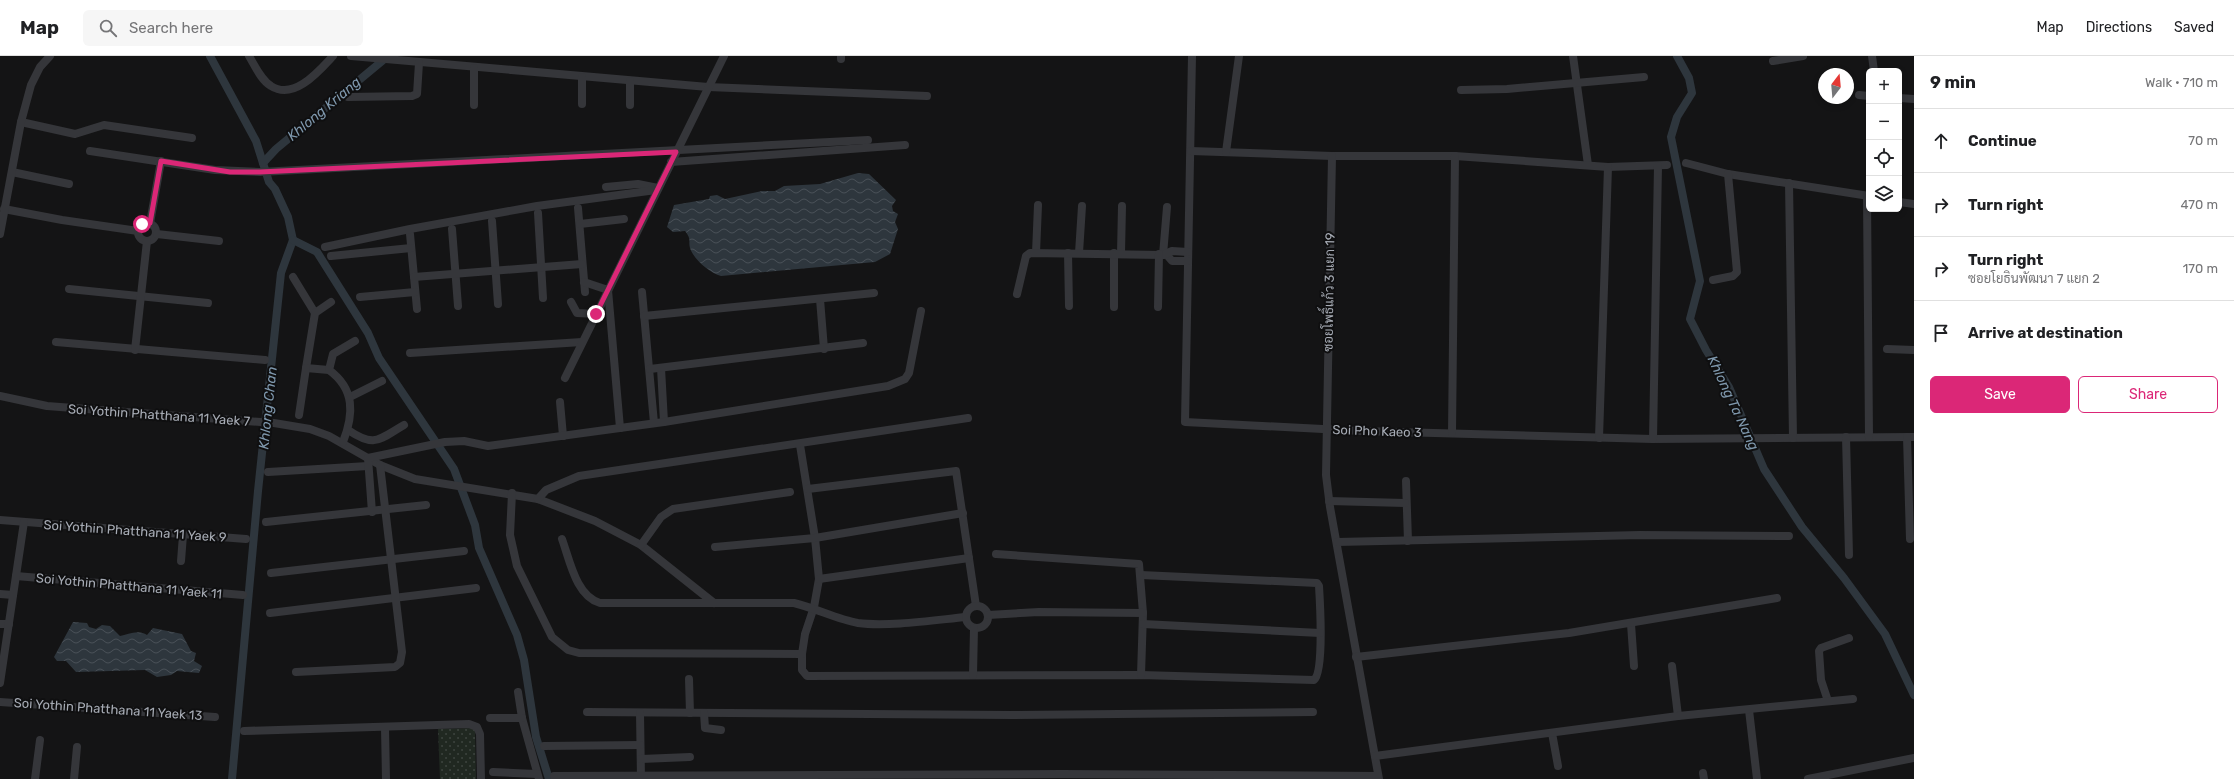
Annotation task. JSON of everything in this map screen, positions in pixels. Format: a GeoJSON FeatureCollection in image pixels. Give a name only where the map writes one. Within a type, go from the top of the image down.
{"type":"FeatureCollection","features":[{"type":"Feature","properties":{"kind":"street"},"geometry":{"type":"LineString","coordinates":[[0,234],[21,122],[31,85],[40,67],[50,56]]}},
{"type":"Feature","properties":{"kind":"street"},"geometry":{"type":"LineString","coordinates":[[248,56],[263,79],[270,86],[285,90],[300,85],[320,71],[333,56]]}},
{"type":"Feature","properties":{"kind":"street"},"geometry":{"type":"LineString","coordinates":[[351,56],[474,68],[708,87],[927,96]]}},
{"type":"Feature","properties":{"kind":"street"},"geometry":{"type":"LineString","coordinates":[[565,378],[724,56]]}},
{"type":"Feature","properties":{"kind":"street"},"geometry":{"type":"LineString","coordinates":[[1192,56],[1185,422],[1326,429]]}},
{"type":"Feature","properties":{"kind":"street"},"geometry":{"type":"LineString","coordinates":[[1226,152],[1239,56]]}},
{"type":"Feature","properties":{"kind":"street"},"geometry":{"type":"LineString","coordinates":[[1573,56],[1588,165]]}},
{"type":"Feature","properties":{"kind":"street"},"geometry":{"type":"LineString","coordinates":[[1773,62],[1803,56]]}},
{"type":"Feature","properties":{"kind":"street"},"geometry":{"type":"LineString","coordinates":[[1872,56],[1874,68]]}},
{"type":"Feature","properties":{"kind":"street"},"geometry":{"type":"LineString","coordinates":[[348,98],[412,96],[417,94],[419,88],[419,63]]}},
{"type":"Feature","properties":{"kind":"street"},"geometry":{"type":"LineString","coordinates":[[474,68],[474,105]]}},
{"type":"Feature","properties":{"kind":"street"},"geometry":{"type":"LineString","coordinates":[[582,77],[582,104]]}},
{"type":"Feature","properties":{"kind":"street"},"geometry":{"type":"LineString","coordinates":[[1461,90],[1577,84],[1644,77]]}},
{"type":"Feature","properties":{"kind":"street"},"geometry":{"type":"LineString","coordinates":[[630,81],[630,105]]}},
{"type":"Feature","properties":{"kind":"street"},"geometry":{"type":"LineString","coordinates":[[1859,95],[1866,96]]}},
{"type":"Feature","properties":{"kind":"street"},"geometry":{"type":"LineString","coordinates":[[1902,98],[1914,99]]}},
{"type":"Feature","properties":{"kind":"street"},"geometry":{"type":"LineString","coordinates":[[21,122],[75,134],[104,125],[192,138]]}},
{"type":"Feature","properties":{"kind":"street"},"geometry":{"type":"LineString","coordinates":[[90,151],[230,172],[276,172],[676,152],[868,140]]}},
{"type":"Feature","properties":{"kind":"street"},"geometry":{"type":"LineString","coordinates":[[671,162],[905,145]]}},
{"type":"Feature","properties":{"kind":"street"},"geometry":{"type":"LineString","coordinates":[[1191,151],[1332,156],[1455,156],[1608,167],[1668,165]]}},
{"type":"Feature","properties":{"kind":"street","name":"ซอยโพธิ์แก้ว 3 แยก 19"},"geometry":{"type":"LineString","coordinates":[[1326,429],[1332,156]]}},
{"type":"Feature","properties":{"kind":"street"},"geometry":{"type":"LineString","coordinates":[[1452,433],[1455,156]]}},
{"type":"Feature","properties":{"kind":"street"},"geometry":{"type":"LineString","coordinates":[[150,223],[161,161]]}},
{"type":"Feature","properties":{"kind":"street"},"geometry":{"type":"LineString","coordinates":[[1686,163],[1728,174],[1866,196]]}},
{"type":"Feature","properties":{"kind":"street"},"geometry":{"type":"LineString","coordinates":[[1653,439],[1658,166]]}},
{"type":"Feature","properties":{"kind":"street"},"geometry":{"type":"LineString","coordinates":[[1599,438],[1608,167]]}},
{"type":"Feature","properties":{"kind":"street"},"geometry":{"type":"LineString","coordinates":[[12,172],[69,184]]}},
{"type":"Feature","properties":{"kind":"street"},"geometry":{"type":"LineString","coordinates":[[1713,280],[1733,276],[1737,272],[1728,174]]}},
{"type":"Feature","properties":{"kind":"street"},"geometry":{"type":"LineString","coordinates":[[1789,183],[1793,438]]}},
{"type":"Feature","properties":{"kind":"street"},"geometry":{"type":"LineString","coordinates":[[606,187],[638,184],[657,189]]}},
{"type":"Feature","properties":{"kind":"street"},"geometry":{"type":"LineString","coordinates":[[325,247],[358,238],[537,206],[657,189]]}},
{"type":"Feature","properties":{"kind":"street"},"geometry":{"type":"LineString","coordinates":[[1902,202],[1914,204]]}},
{"type":"Feature","properties":{"kind":"street"},"geometry":{"type":"LineString","coordinates":[[1036,253],[1038,205]]}},
{"type":"Feature","properties":{"kind":"street"},"geometry":{"type":"LineString","coordinates":[[1079,253],[1082,206]]}},
{"type":"Feature","properties":{"kind":"street"},"geometry":{"type":"LineString","coordinates":[[1114,307],[1122,206]]}},
{"type":"Feature","properties":{"kind":"street"},"geometry":{"type":"LineString","coordinates":[[1158,307],[1167,207]]}},
{"type":"Feature","properties":{"kind":"street"},"geometry":{"type":"LineString","coordinates":[[578,208],[585,292]]}},
{"type":"Feature","properties":{"kind":"street"},"geometry":{"type":"LineString","coordinates":[[4,209],[62,220],[138,231]]}},
{"type":"Feature","properties":{"kind":"street"},"geometry":{"type":"LineString","coordinates":[[538,212],[543,298]]}},
{"type":"Feature","properties":{"kind":"street"},"geometry":{"type":"LineString","coordinates":[[1868,212],[1869,437]]}},
{"type":"Feature","properties":{"kind":"street"},"geometry":{"type":"LineString","coordinates":[[580,224],[624,219]]}},
{"type":"Feature","properties":{"kind":"street"},"geometry":{"type":"LineString","coordinates":[[492,221],[498,304]]}},
{"type":"Feature","properties":{"kind":"street"},"geometry":{"type":"LineString","coordinates":[[138,231],[142,224],[150,223],[155,226],[157,234]]}},
{"type":"Feature","properties":{"kind":"street"},"geometry":{"type":"LineString","coordinates":[[452,229],[458,306]]}},
{"type":"Feature","properties":{"kind":"street"},"geometry":{"type":"LineString","coordinates":[[138,231],[141,239],[147,242]]}},
{"type":"Feature","properties":{"kind":"street"},"geometry":{"type":"LineString","coordinates":[[157,234],[219,241]]}},
{"type":"Feature","properties":{"kind":"street"},"geometry":{"type":"LineString","coordinates":[[147,242],[154,238],[157,234]]}},
{"type":"Feature","properties":{"kind":"street"},"geometry":{"type":"LineString","coordinates":[[410,234],[417,309]]}},
{"type":"Feature","properties":{"kind":"street"},"geometry":{"type":"LineString","coordinates":[[135,350],[147,242]]}},
{"type":"Feature","properties":{"kind":"street"},"geometry":{"type":"LineString","coordinates":[[331,256],[411,248]]}},
{"type":"Feature","properties":{"kind":"street"},"geometry":{"type":"LineString","coordinates":[[1017,294],[1026,256],[1030,253],[1163,254],[1172,251],[1188,252]]}},
{"type":"Feature","properties":{"kind":"street"},"geometry":{"type":"LineString","coordinates":[[1068,253],[1070,306]]}},
{"type":"Feature","properties":{"kind":"street"},"geometry":{"type":"LineString","coordinates":[[1163,254],[1172,261],[1188,261]]}},
{"type":"Feature","properties":{"kind":"street"},"geometry":{"type":"LineString","coordinates":[[414,277],[540,266],[582,264]]}},
{"type":"Feature","properties":{"kind":"street"},"geometry":{"type":"LineString","coordinates":[[294,277],[315,313],[299,415]]}},
{"type":"Feature","properties":{"kind":"street"},"geometry":{"type":"LineString","coordinates":[[584,282],[608,290]]}},
{"type":"Feature","properties":{"kind":"street"},"geometry":{"type":"LineString","coordinates":[[69,289],[208,303]]}},
{"type":"Feature","properties":{"kind":"street"},"geometry":{"type":"LineString","coordinates":[[608,290],[620,428]]}},
{"type":"Feature","properties":{"kind":"street"},"geometry":{"type":"LineString","coordinates":[[360,297],[415,292]]}},
{"type":"Feature","properties":{"kind":"street"},"geometry":{"type":"LineString","coordinates":[[642,292],[654,423]]}},
{"type":"Feature","properties":{"kind":"street"},"geometry":{"type":"LineString","coordinates":[[644,316],[874,293]]}},
{"type":"Feature","properties":{"kind":"street"},"geometry":{"type":"LineString","coordinates":[[820,299],[824,349]]}},
{"type":"Feature","properties":{"kind":"street"},"geometry":{"type":"LineString","coordinates":[[315,313],[331,302]]}},
{"type":"Feature","properties":{"kind":"street"},"geometry":{"type":"LineString","coordinates":[[571,302],[577,313],[596,314]]}},
{"type":"Feature","properties":{"kind":"street"},"geometry":{"type":"LineString","coordinates":[[268,472],[368,462],[428,445],[445,442],[464,441],[488,446],[664,422],[888,386],[899,382],[909,373],[922,311]]}},
{"type":"Feature","properties":{"kind":"street"},"geometry":{"type":"LineString","coordinates":[[329,370],[333,354],[355,341]]}},
{"type":"Feature","properties":{"kind":"street"},"geometry":{"type":"LineString","coordinates":[[56,342],[265,360]]}},
{"type":"Feature","properties":{"kind":"street"},"geometry":{"type":"LineString","coordinates":[[410,353],[582,342]]}},
{"type":"Feature","properties":{"kind":"street"},"geometry":{"type":"LineString","coordinates":[[650,369],[824,349],[863,343]]}},
{"type":"Feature","properties":{"kind":"street"},"geometry":{"type":"LineString","coordinates":[[1887,349],[1914,350]]}},
{"type":"Feature","properties":{"kind":"street"},"geometry":{"type":"LineString","coordinates":[[306,368],[329,370],[342,381],[350,397],[348,430],[343,442]]}},
{"type":"Feature","properties":{"kind":"street"},"geometry":{"type":"LineString","coordinates":[[661,368],[664,422]]}},
{"type":"Feature","properties":{"kind":"street"},"geometry":{"type":"LineString","coordinates":[[350,397],[382,381]]}},
{"type":"Feature","properties":{"kind":"street","name":"Soi Yothin Phatthana 11 Yaek 7"},"geometry":{"type":"LineString","coordinates":[[0,396],[47,406],[274,423],[310,429],[343,442],[368,462],[380,465],[415,479],[455,487],[512,493],[538,499],[613,529],[641,545],[714,603]]}},
{"type":"Feature","properties":{"kind":"street"},"geometry":{"type":"LineString","coordinates":[[560,402],[563,436]]}},
{"type":"Feature","properties":{"kind":"street"},"geometry":{"type":"LineString","coordinates":[[538,499],[546,490],[579,476],[800,445],[968,418]]}},
{"type":"Feature","properties":{"kind":"street"},"geometry":{"type":"LineString","coordinates":[[348,430],[360,439],[371,441],[377,440],[404,425]]}},
{"type":"Feature","properties":{"kind":"street","name":"Soi Pho Kaeo 3"},"geometry":{"type":"LineString","coordinates":[[1378,777],[1330,502],[1326,475],[1326,429],[1653,439],[1746,440],[1911,437]]}},
{"type":"Feature","properties":{"kind":"street"},"geometry":{"type":"LineString","coordinates":[[1846,437],[1849,555]]}},
{"type":"Feature","properties":{"kind":"street"},"geometry":{"type":"LineString","coordinates":[[1910,539],[1911,437]]}},
{"type":"Feature","properties":{"kind":"street"},"geometry":{"type":"LineString","coordinates":[[800,445],[815,538],[819,579],[814,608],[802,654],[802,670],[807,676],[1141,675],[1314,680],[1319,674],[1319,586],[1317,583],[1141,575]]}},
{"type":"Feature","properties":{"kind":"street"},"geometry":{"type":"LineString","coordinates":[[368,462],[372,512]]}},
{"type":"Feature","properties":{"kind":"street"},"geometry":{"type":"LineString","coordinates":[[296,672],[398,666],[400,663],[402,652],[380,465]]}},
{"type":"Feature","properties":{"kind":"street"},"geometry":{"type":"LineString","coordinates":[[808,489],[955,471],[958,475],[976,606]]}},
{"type":"Feature","properties":{"kind":"street"},"geometry":{"type":"LineString","coordinates":[[1406,481],[1405,502],[1408,541]]}},
{"type":"Feature","properties":{"kind":"street"},"geometry":{"type":"LineString","coordinates":[[641,545],[661,517],[674,509],[790,492]]}},
{"type":"Feature","properties":{"kind":"street"},"geometry":{"type":"LineString","coordinates":[[512,493],[510,535],[517,566],[552,637],[568,650],[579,653],[802,654]]}},
{"type":"Feature","properties":{"kind":"street"},"geometry":{"type":"LineString","coordinates":[[1330,502],[1405,502]]}},
{"type":"Feature","properties":{"kind":"street"},"geometry":{"type":"LineString","coordinates":[[266,522],[372,512],[426,505]]}},
{"type":"Feature","properties":{"kind":"street"},"geometry":{"type":"LineString","coordinates":[[715,547],[815,538],[963,512]]}},
{"type":"Feature","properties":{"kind":"street","name":"Soi Yothin Phatthana 11 Yaek 9"},"geometry":{"type":"LineString","coordinates":[[0,520],[246,539]]}},
{"type":"Feature","properties":{"kind":"street"},"geometry":{"type":"LineString","coordinates":[[0,683],[4,624],[13,595],[24,522]]}},
{"type":"Feature","properties":{"kind":"street"},"geometry":{"type":"LineString","coordinates":[[181,561],[183,535]]}},
{"type":"Feature","properties":{"kind":"street"},"geometry":{"type":"LineString","coordinates":[[1337,542],[1640,535],[1789,536]]}},
{"type":"Feature","properties":{"kind":"street"},"geometry":{"type":"LineString","coordinates":[[562,539],[581,588],[591,600],[612,604],[794,604],[814,608],[857,623],[869,624],[966,617]]}},
{"type":"Feature","properties":{"kind":"street"},"geometry":{"type":"LineString","coordinates":[[271,573],[464,551]]}},
{"type":"Feature","properties":{"kind":"street"},"geometry":{"type":"LineString","coordinates":[[996,554],[1137,563],[1141,566],[1143,613],[1141,675]]}},
{"type":"Feature","properties":{"kind":"street"},"geometry":{"type":"LineString","coordinates":[[819,579],[969,558]]}},
{"type":"Feature","properties":{"kind":"street","name":"Soi Yothin Phatthana 11 Yaek 11"},"geometry":{"type":"LineString","coordinates":[[16,576],[243,595]]}},
{"type":"Feature","properties":{"kind":"street"},"geometry":{"type":"LineString","coordinates":[[270,613],[476,588]]}},
{"type":"Feature","properties":{"kind":"street"},"geometry":{"type":"LineString","coordinates":[[0,594],[13,595]]}},
{"type":"Feature","properties":{"kind":"street"},"geometry":{"type":"LineString","coordinates":[[1356,657],[1631,624],[1777,598]]}},
{"type":"Feature","properties":{"kind":"street"},"geometry":{"type":"LineString","coordinates":[[976,606],[984,608],[988,615],[987,621],[983,626],[974,628],[967,623],[966,617],[969,610],[976,606]]}},
{"type":"Feature","properties":{"kind":"street"},"geometry":{"type":"LineString","coordinates":[[988,615],[1039,612],[1143,613]]}},
{"type":"Feature","properties":{"kind":"street"},"geometry":{"type":"LineString","coordinates":[[1143,624],[1320,633]]}},
{"type":"Feature","properties":{"kind":"street"},"geometry":{"type":"LineString","coordinates":[[1631,624],[1634,666]]}},
{"type":"Feature","properties":{"kind":"street"},"geometry":{"type":"LineString","coordinates":[[973,675],[974,628]]}},
{"type":"Feature","properties":{"kind":"street"},"geometry":{"type":"LineString","coordinates":[[1828,701],[1821,680],[1819,651],[1821,648],[1849,638]]}},
{"type":"Feature","properties":{"kind":"street"},"geometry":{"type":"LineString","coordinates":[[1672,666],[1678,716]]}},
{"type":"Feature","properties":{"kind":"street"},"geometry":{"type":"LineString","coordinates":[[689,679],[690,713]]}},
{"type":"Feature","properties":{"kind":"street"},"geometry":{"type":"LineString","coordinates":[[493,772],[538,776],[522,718],[518,692]]}},
{"type":"Feature","properties":{"kind":"street"},"geometry":{"type":"LineString","coordinates":[[1375,756],[1678,716],[1853,699]]}},
{"type":"Feature","properties":{"kind":"street","name":"Soi Yothin Phatthana 11 Yaek 13"},"geometry":{"type":"LineString","coordinates":[[0,702],[215,717]]}},
{"type":"Feature","properties":{"kind":"street"},"geometry":{"type":"LineString","coordinates":[[1749,710],[1757,779]]}},
{"type":"Feature","properties":{"kind":"street"},"geometry":{"type":"LineString","coordinates":[[587,712],[1018,715],[1313,712]]}},
{"type":"Feature","properties":{"kind":"street"},"geometry":{"type":"LineString","coordinates":[[640,713],[641,778]]}},
{"type":"Feature","properties":{"kind":"street"},"geometry":{"type":"LineString","coordinates":[[704,713],[705,728],[721,730]]}},
{"type":"Feature","properties":{"kind":"street"},"geometry":{"type":"LineString","coordinates":[[490,718],[522,718]]}},
{"type":"Feature","properties":{"kind":"street"},"geometry":{"type":"LineString","coordinates":[[244,731],[386,728],[469,724],[477,727],[480,734],[481,779]]}},
{"type":"Feature","properties":{"kind":"street"},"geometry":{"type":"LineString","coordinates":[[386,728],[386,779]]}},
{"type":"Feature","properties":{"kind":"street"},"geometry":{"type":"LineString","coordinates":[[1552,733],[1558,766]]}},
{"type":"Feature","properties":{"kind":"street"},"geometry":{"type":"LineString","coordinates":[[35,779],[40,740]]}},
{"type":"Feature","properties":{"kind":"street"},"geometry":{"type":"LineString","coordinates":[[544,746],[640,745]]}},
{"type":"Feature","properties":{"kind":"street"},"geometry":{"type":"LineString","coordinates":[[74,779],[77,747]]}},
{"type":"Feature","properties":{"kind":"street"},"geometry":{"type":"LineString","coordinates":[[640,759],[690,757]]}},
{"type":"Feature","properties":{"kind":"street"},"geometry":{"type":"LineString","coordinates":[[1808,779],[1914,758]]}},
{"type":"Feature","properties":{"kind":"street"},"geometry":{"type":"LineString","coordinates":[[554,776],[641,778],[1378,777]]}},
{"type":"Feature","properties":{"kind":"shaded area"},"geometry":{"type":"Polygon","coordinates":[[[475,728],[476,779],[440,779],[438,729],[475,728]]]}},
{"type":"Feature","properties":{"kind":"water"},"geometry":{"type":"Polygon","coordinates":[[[858,173],[869,174],[896,200],[892,206],[893,211],[898,214],[895,222],[898,229],[890,254],[875,262],[721,276],[707,269],[695,257],[690,248],[689,238],[685,231],[673,232],[667,227],[674,205],[709,199],[710,196],[717,195],[725,199],[762,191],[775,191],[784,186],[820,184],[858,173]]]}},
{"type":"Feature","properties":{"kind":"water"},"geometry":{"type":"Polygon","coordinates":[[[73,622],[87,623],[89,627],[96,629],[102,625],[110,626],[120,636],[137,632],[147,635],[153,628],[182,634],[191,651],[196,653],[194,661],[202,666],[199,673],[177,671],[171,675],[157,677],[145,670],[76,672],[66,661],[57,661],[54,657],[73,622]]]}},
{"type":"Feature","properties":{"kind":"waterway","name":"Khlong Chan"},"geometry":{"type":"LineString","coordinates":[[210,56],[256,141],[269,182],[275,189],[288,217],[293,240],[281,273],[258,491],[232,779]]}},
{"type":"Feature","properties":{"kind":"waterway","name":"Khlong Ta Nang"},"geometry":{"type":"LineString","coordinates":[[1677,56],[1689,78],[1692,93],[1677,117],[1671,137],[1700,281],[1690,319],[1706,350],[1729,387],[1764,469],[1802,527],[1844,578],[1885,634],[1914,695]]}},
{"type":"Feature","properties":{"kind":"waterway","name":"Khlong Kriang"},"geometry":{"type":"LineString","coordinates":[[263,163],[276,149],[387,57]]}},
{"type":"Feature","properties":{"kind":"waterway"},"geometry":{"type":"LineString","coordinates":[[293,240],[317,252],[368,333],[379,358],[454,469],[475,525],[479,548],[517,635],[524,660],[536,737],[549,779]]}},
{"type":"Feature","properties":{"kind":"route"},"geometry":{"type":"LineString","coordinates":[[142,224],[148,222],[150,223],[161,161],[230,172],[260,172],[676,152],[596,314]]}}]}
